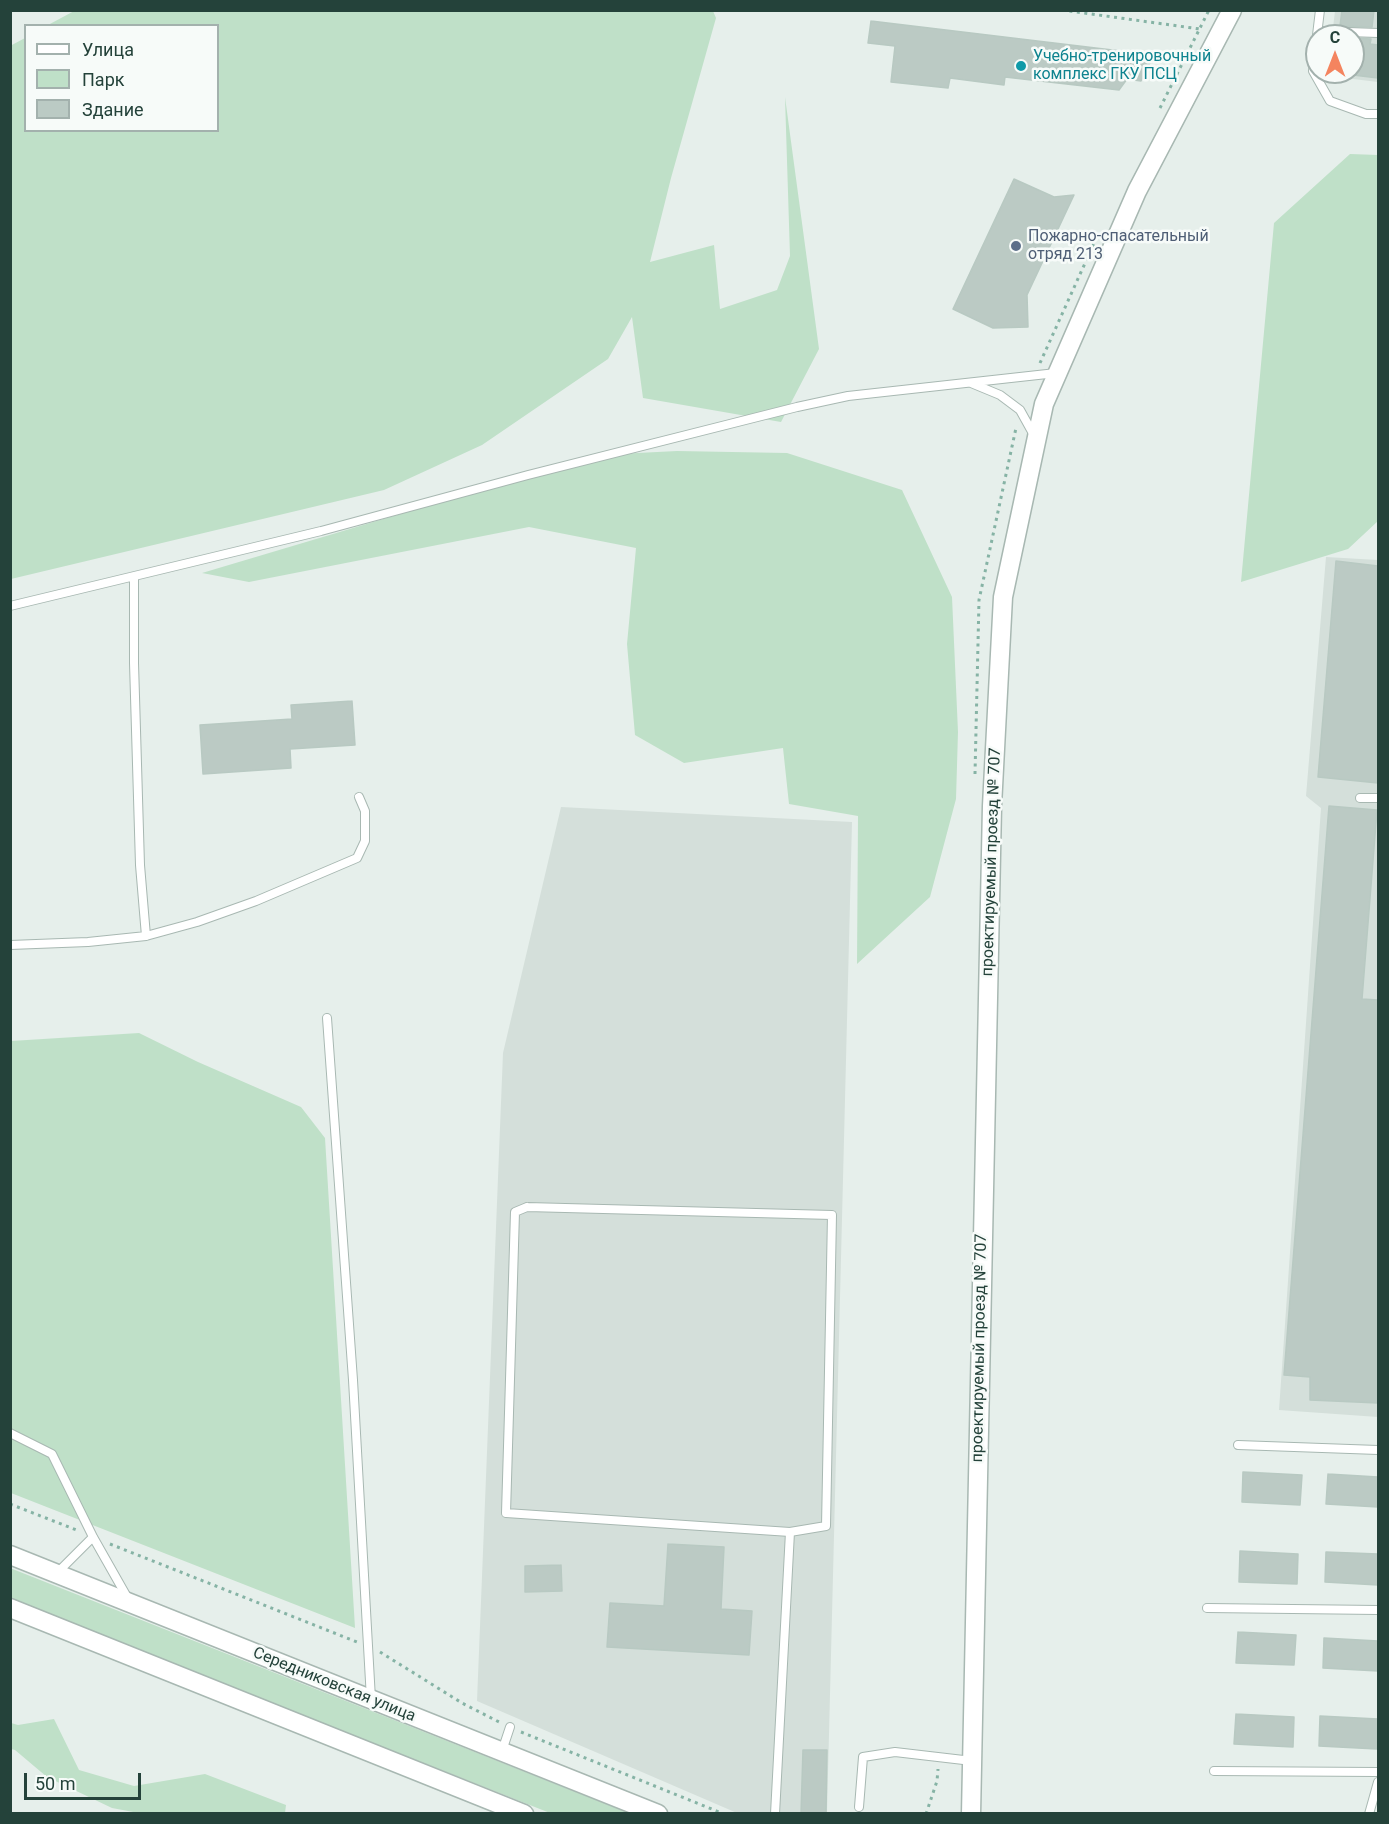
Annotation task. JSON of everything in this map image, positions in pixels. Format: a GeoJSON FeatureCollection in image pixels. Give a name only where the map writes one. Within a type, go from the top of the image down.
{"type":"FeatureCollection","features":[{"type":"Feature","properties":{"kind":"street","name":"проектируемый проезд № 707"},"geometry":{"type":"LineString","coordinates":[[973,1761],[992,806],[1003,597],[1044,404],[1137,191],[1232,10]]}},
{"type":"Feature","properties":{"kind":"street","name":"Середниковская улица"},"geometry":{"type":"LineString","coordinates":[[10,1555],[658,1814]]}},
{"type":"Feature","properties":{"kind":"street"},"geometry":{"type":"LineString","coordinates":[[10,1608],[524,1814]]}},
{"type":"Feature","properties":{"kind":"street"},"geometry":{"type":"LineString","coordinates":[[972,1814],[973,1761]]}},
{"type":"Feature","properties":{"kind":"lane"},"geometry":{"type":"LineString","coordinates":[[1320,84],[1330,101],[1366,114],[1378,114]]}},
{"type":"Feature","properties":{"kind":"lane"},"geometry":{"type":"LineString","coordinates":[[10,606],[321,531],[517,478],[797,407],[848,396],[1058,373]]}},
{"type":"Feature","properties":{"kind":"lane"},"geometry":{"type":"LineString","coordinates":[[970,382],[1000,395],[1020,411],[1036,440]]}},
{"type":"Feature","properties":{"kind":"lane"},"geometry":{"type":"LineString","coordinates":[[134,577],[140,865],[146,936]]}},
{"type":"Feature","properties":{"kind":"lane"},"geometry":{"type":"LineString","coordinates":[[10,945],[88,942],[146,936],[227,912],[357,858],[365,841],[365,811],[359,797]]}},
{"type":"Feature","properties":{"kind":"lane"},"geometry":{"type":"LineString","coordinates":[[1360,798],[1378,798]]}},
{"type":"Feature","properties":{"kind":"lane"},"geometry":{"type":"LineString","coordinates":[[327,1018],[353,1380],[371,1701]]}},
{"type":"Feature","properties":{"kind":"lane"},"geometry":{"type":"LineString","coordinates":[[527,1207],[832,1215],[826,1526],[790,1532],[506,1513],[515,1212],[527,1207]]}},
{"type":"Feature","properties":{"kind":"lane"},"geometry":{"type":"LineString","coordinates":[[10,1433],[52,1455],[93,1537],[131,1604]]}},
{"type":"Feature","properties":{"kind":"lane"},"geometry":{"type":"LineString","coordinates":[[1238,1445],[1378,1449]]}},
{"type":"Feature","properties":{"kind":"lane"},"geometry":{"type":"LineString","coordinates":[[776,1814],[790,1532]]}},
{"type":"Feature","properties":{"kind":"lane"},"geometry":{"type":"LineString","coordinates":[[57,1574],[93,1537]]}},
{"type":"Feature","properties":{"kind":"lane"},"geometry":{"type":"LineString","coordinates":[[1207,1608],[1378,1610]]}},
{"type":"Feature","properties":{"kind":"lane"},"geometry":{"type":"LineString","coordinates":[[501,1752],[510,1727]]}},
{"type":"Feature","properties":{"kind":"lane"},"geometry":{"type":"LineString","coordinates":[[860,1808],[863,1757],[896,1752],[973,1761]]}},
{"type":"Feature","properties":{"kind":"lane"},"geometry":{"type":"LineString","coordinates":[[1214,1771],[1378,1773]]}},
{"type":"Feature","properties":{"kind":"lane"},"geometry":{"type":"LineString","coordinates":[[1369,1814],[1378,1782]]}},
{"type":"Feature","properties":{"kind":"path"},"geometry":{"type":"LineString","coordinates":[[1062,10],[1200,29]]}},
{"type":"Feature","properties":{"kind":"path"},"geometry":{"type":"LineString","coordinates":[[10,1504],[369,1646],[462,1703],[510,1727],[724,1814]]}},
{"type":"Feature","properties":{"kind":"path"},"geometry":{"type":"LineString","coordinates":[[926,1814],[937,1781],[940,1758]]}},
{"type":"Feature","properties":{"kind":"shaded area"},"geometry":{"type":"Polygon","coordinates":[[[1335,11],[1378,11],[1378,82],[1365,80],[1365,24],[1333,24],[1335,11]]]}},
{"type":"Feature","properties":{"kind":"shaded area"},"geometry":{"type":"Polygon","coordinates":[[[1326,557],[1378,560],[1378,1417],[1279,1410],[1321,808],[1306,796],[1326,557]]]}},
{"type":"Feature","properties":{"kind":"shaded area"},"geometry":{"type":"Polygon","coordinates":[[[561,807],[852,822],[827,1813],[737,1813],[477,1701],[503,1053],[561,807]]]}},
{"type":"Feature","properties":{"kind":"green space"},"geometry":{"type":"Polygon","coordinates":[[[76,10],[713,11],[716,18],[650,262],[714,245],[720,309],[777,290],[790,256],[785,97],[819,349],[781,422],[643,398],[632,317],[608,359],[482,445],[384,490],[11,579],[10,46],[24,39],[24,132],[219,132],[219,24],[50,24],[76,10]]]}},
{"type":"Feature","properties":{"kind":"green space"},"geometry":{"type":"Polygon","coordinates":[[[1350,154],[1378,155],[1378,521],[1348,549],[1241,582],[1274,223],[1350,154]]]}},
{"type":"Feature","properties":{"kind":"green space"},"geometry":{"type":"Polygon","coordinates":[[[677,451],[787,453],[902,490],[952,597],[958,732],[956,799],[930,897],[857,964],[858,816],[789,804],[783,748],[684,763],[635,735],[627,644],[636,548],[529,527],[249,582],[202,573],[598,455],[677,451]]]}},
{"type":"Feature","properties":{"kind":"green space"},"geometry":{"type":"Polygon","coordinates":[[[139,1033],[198,1062],[301,1107],[325,1138],[355,1628],[11,1493],[11,1041],[139,1033]]]}},
{"type":"Feature","properties":{"kind":"green space"},"geometry":{"type":"Polygon","coordinates":[[[10,1568],[629,1813],[550,1813],[11,1600],[10,1568]]]}},
{"type":"Feature","properties":{"kind":"green space"},"geometry":{"type":"Polygon","coordinates":[[[54,1719],[79,1770],[134,1786],[205,1774],[286,1805],[285,1813],[144,1814],[112,1808],[47,1777],[11,1749],[11,1723],[18,1725],[54,1719]]]}},
{"type":"Feature","properties":{"kind":"building"},"geometry":{"type":"Polygon","coordinates":[[[1342,10],[1374,10],[1372,27],[1365,27],[1365,24],[1340,24],[1342,10]]]}},
{"type":"Feature","properties":{"kind":"building","name":"Учебно-тренировочный комплекс ГКУ ПСЦ"},"geometry":{"type":"Polygon","coordinates":[[[871,21],[1154,55],[1141,81],[1127,79],[1119,90],[1005,77],[1004,85],[950,78],[948,88],[891,82],[895,46],[868,43],[871,21]]]}},
{"type":"Feature","properties":{"kind":"building"},"geometry":{"type":"Polygon","coordinates":[[[1365,39],[1371,39],[1370,44],[1378,45],[1378,78],[1365,76],[1365,39]]]}},
{"type":"Feature","properties":{"kind":"building","name":"Пожарно-спасательный отряд 213"},"geometry":{"type":"Polygon","coordinates":[[[1014,179],[1054,197],[1074,195],[1027,295],[1028,327],[993,328],[953,309],[1014,179]]]}},
{"type":"Feature","properties":{"kind":"building"},"geometry":{"type":"Polygon","coordinates":[[[1336,561],[1378,566],[1378,783],[1318,777],[1336,561]]]}},
{"type":"Feature","properties":{"kind":"building"},"geometry":{"type":"Polygon","coordinates":[[[352,701],[355,745],[290,749],[291,768],[203,774],[200,725],[292,719],[291,705],[352,701]]]}},
{"type":"Feature","properties":{"kind":"building"},"geometry":{"type":"Polygon","coordinates":[[[1329,806],[1377,810],[1362,999],[1378,1000],[1378,1403],[1310,1400],[1310,1377],[1284,1375],[1329,806]]]}},
{"type":"Feature","properties":{"kind":"building"},"geometry":{"type":"Polygon","coordinates":[[[1243,1472],[1302,1475],[1300,1505],[1242,1502],[1243,1472]]]}},
{"type":"Feature","properties":{"kind":"building"},"geometry":{"type":"Polygon","coordinates":[[[1328,1474],[1378,1477],[1378,1507],[1326,1504],[1328,1474]]]}},
{"type":"Feature","properties":{"kind":"building"},"geometry":{"type":"Polygon","coordinates":[[[668,1544],[724,1547],[721,1609],[752,1611],[749,1655],[607,1647],[610,1603],[664,1606],[668,1544]]]}},
{"type":"Feature","properties":{"kind":"building"},"geometry":{"type":"Polygon","coordinates":[[[1240,1551],[1298,1554],[1297,1584],[1239,1582],[1240,1551]]]}},
{"type":"Feature","properties":{"kind":"building"},"geometry":{"type":"Polygon","coordinates":[[[1326,1552],[1378,1554],[1378,1585],[1325,1582],[1326,1552]]]}},
{"type":"Feature","properties":{"kind":"building"},"geometry":{"type":"Polygon","coordinates":[[[561,1565],[562,1591],[525,1592],[525,1566],[561,1565]]]}},
{"type":"Feature","properties":{"kind":"building"},"geometry":{"type":"Polygon","coordinates":[[[1238,1632],[1296,1635],[1294,1665],[1236,1663],[1238,1632]]]}},
{"type":"Feature","properties":{"kind":"building"},"geometry":{"type":"Polygon","coordinates":[[[1324,1638],[1378,1641],[1378,1671],[1323,1668],[1324,1638]]]}},
{"type":"Feature","properties":{"kind":"building"},"geometry":{"type":"Polygon","coordinates":[[[1236,1714],[1294,1717],[1293,1747],[1234,1744],[1236,1714]]]}},
{"type":"Feature","properties":{"kind":"building"},"geometry":{"type":"Polygon","coordinates":[[[1320,1716],[1378,1719],[1377,1749],[1319,1746],[1320,1716]]]}},
{"type":"Feature","properties":{"kind":"building"},"geometry":{"type":"Polygon","coordinates":[[[803,1750],[827,1750],[826,1814],[801,1814],[803,1750]]]}},
{"type":"Feature","properties":{"kind":"place","name":"Учебно-тренировочный комплекс ГКУ ПСЦ"},"geometry":{"type":"Point","coordinates":[1021,66]}},
{"type":"Feature","properties":{"kind":"place","name":"Пожарно-спасательный отряд 213"},"geometry":{"type":"Point","coordinates":[1016,246]}}]}
